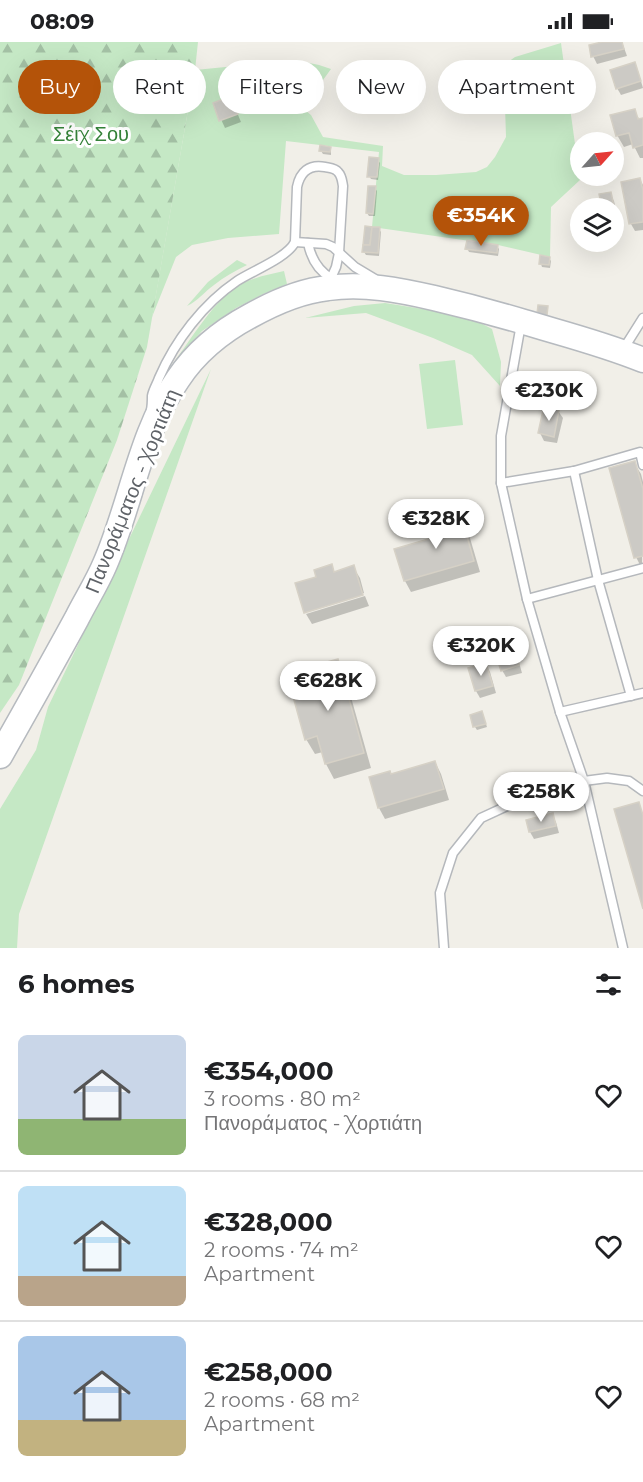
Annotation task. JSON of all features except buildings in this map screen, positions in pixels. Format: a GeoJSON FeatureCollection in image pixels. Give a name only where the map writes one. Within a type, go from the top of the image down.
{"type":"FeatureCollection","features":[{"type":"Feature","properties":{"kind":"main road","name":"Πανοράματος - Χορτιάτη"},"geometry":{"type":"LineString","coordinates":[[0,756],[51,668],[105,564],[149,437],[178,378],[203,349],[244,319],[278,301],[329,283],[369,286],[482,309],[629,349]]}},
{"type":"Feature","properties":{"kind":"lane"},"geometry":{"type":"LineString","coordinates":[[149,437],[153,394],[166,362],[188,329],[213,300],[237,281],[271,262],[292,247],[295,242],[297,187],[299,179],[310,167],[320,166],[334,169],[340,174],[343,186],[339,253],[329,283]]}},
{"type":"Feature","properties":{"kind":"lane"},"geometry":{"type":"LineString","coordinates":[[295,242],[326,244],[333,247],[369,277],[410,293]]}},
{"type":"Feature","properties":{"kind":"lane"},"geometry":{"type":"LineString","coordinates":[[308,243],[312,259],[329,283]]}},
{"type":"Feature","properties":{"kind":"lane"},"geometry":{"type":"LineString","coordinates":[[629,349],[643,318]]}},
{"type":"Feature","properties":{"kind":"lane"},"geometry":{"type":"LineString","coordinates":[[521,321],[501,436],[501,483],[527,599],[560,712],[584,781],[623,948]]}},
{"type":"Feature","properties":{"kind":"lane"},"geometry":{"type":"LineString","coordinates":[[501,483],[574,471],[640,452],[643,465]]}},
{"type":"Feature","properties":{"kind":"lane"},"geometry":{"type":"LineString","coordinates":[[574,471],[598,580],[631,696]]}},
{"type":"Feature","properties":{"kind":"lane"},"geometry":{"type":"LineString","coordinates":[[527,599],[643,568]]}},
{"type":"Feature","properties":{"kind":"lane"},"geometry":{"type":"LineString","coordinates":[[560,712],[643,693]]}},
{"type":"Feature","properties":{"kind":"lane"},"geometry":{"type":"LineString","coordinates":[[444,948],[440,893],[453,852],[481,818],[533,794],[584,781],[607,778],[629,781],[643,791]]}},
{"type":"Feature","properties":{"kind":"green space","name":"Σέιχ Σου"},"geometry":{"type":"Polygon","coordinates":[[[0,42],[198,42],[196,60],[113,60],[113,114],[187,114],[147,347],[117,440],[19,685],[0,713],[0,42]]]}},
{"type":"Feature","properties":{"kind":"green space"},"geometry":{"type":"Polygon","coordinates":[[[561,43],[563,60],[511,60],[561,43]]]}},
{"type":"Feature","properties":{"kind":"green space"},"geometry":{"type":"Polygon","coordinates":[[[324,67],[331,69],[324,79],[324,67]]]}},
{"type":"Feature","properties":{"kind":"green space"},"geometry":{"type":"Polygon","coordinates":[[[218,68],[218,114],[310,114],[323,137],[383,146],[382,166],[404,175],[476,172],[487,167],[506,137],[505,114],[571,114],[573,132],[570,132],[570,186],[574,186],[551,207],[550,257],[498,245],[372,227],[379,152],[286,141],[279,234],[228,238],[192,245],[176,257],[152,317],[187,114],[206,114],[206,69],[218,68]]]}},
{"type":"Feature","properties":{"kind":"green space"},"geometry":{"type":"Polygon","coordinates":[[[237,260],[247,265],[222,279],[187,306],[208,282],[237,260]]]}},
{"type":"Feature","properties":{"kind":"green space"},"geometry":{"type":"Polygon","coordinates":[[[284,271],[287,284],[236,308],[202,331],[172,365],[213,308],[233,289],[253,279],[284,271]]]}},
{"type":"Feature","properties":{"kind":"green space"},"geometry":{"type":"Polygon","coordinates":[[[385,303],[471,318],[492,329],[501,362],[500,386],[472,355],[366,313],[305,318],[354,306],[385,303]]]}},
{"type":"Feature","properties":{"kind":"green space"},"geometry":{"type":"Polygon","coordinates":[[[455,360],[463,425],[427,429],[419,364],[455,360]]]}},
{"type":"Feature","properties":{"kind":"green space"},"geometry":{"type":"Polygon","coordinates":[[[211,369],[19,914],[17,948],[0,948],[0,809],[36,750],[48,707],[211,369]]]}}]}
